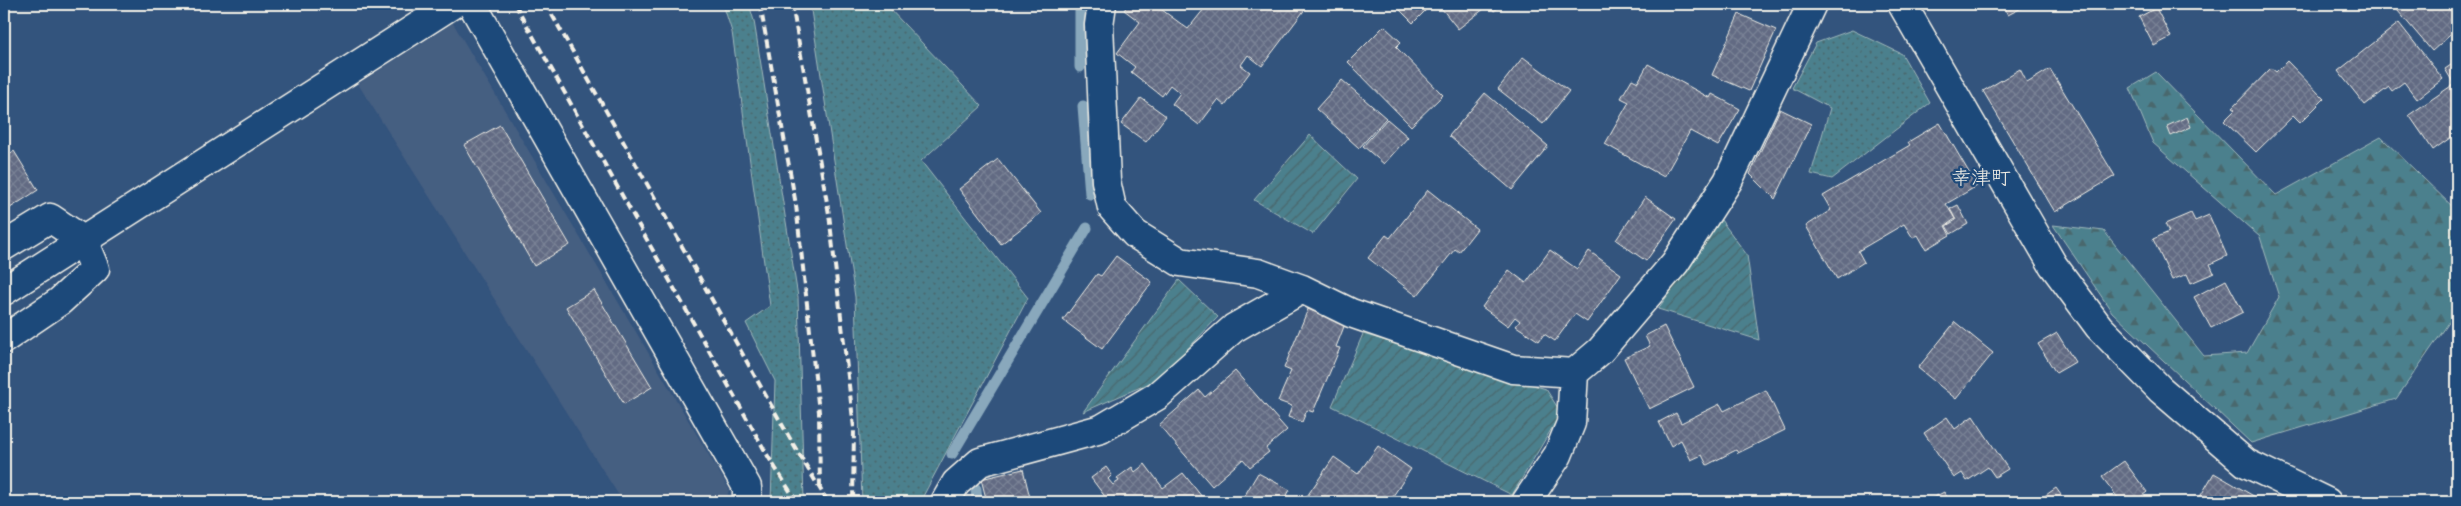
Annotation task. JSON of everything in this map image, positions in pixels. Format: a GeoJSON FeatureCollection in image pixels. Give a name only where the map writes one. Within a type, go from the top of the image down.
{"type":"FeatureCollection","features":[{"type":"Feature","properties":{"kind":"street"},"geometry":{"type":"LineString","coordinates":[[4,291],[454,4]]}},
{"type":"Feature","properties":{"kind":"street"},"geometry":{"type":"LineString","coordinates":[[472,4],[747,487],[746,502]]}},
{"type":"Feature","properties":{"kind":"street"},"geometry":{"type":"LineString","coordinates":[[1102,4],[1099,25],[1106,181],[1112,208],[1135,234],[1180,262],[1258,273],[1302,289],[1351,313],[1513,369],[1574,372],[1600,351],[1675,263],[1728,181],[1812,4]]}},
{"type":"Feature","properties":{"kind":"street"},"geometry":{"type":"LineString","coordinates":[[1902,4],[2053,265],[2099,327],[2160,390],[2246,463],[2327,502]]}},
{"type":"Feature","properties":{"kind":"street"},"geometry":{"type":"LineString","coordinates":[[4,246],[50,218],[83,240],[95,269],[60,301],[4,339]]}},
{"type":"Feature","properties":{"kind":"street"},"geometry":{"type":"LineString","coordinates":[[945,502],[956,482],[980,462],[1101,428],[1157,396],[1234,328],[1302,289]]}},
{"type":"Feature","properties":{"kind":"street"},"geometry":{"type":"LineString","coordinates":[[1526,502],[1558,455],[1571,423],[1574,372]]}},
{"type":"Feature","properties":{"kind":"shaded area"},"geometry":{"type":"Polygon","coordinates":[[[453,23],[729,489],[726,502],[623,502],[358,84],[453,23]]]}},
{"type":"Feature","properties":{"kind":"green space"},"geometry":{"type":"Polygon","coordinates":[[[723,4],[749,4],[754,21],[798,297],[804,502],[771,502],[775,381],[746,323],[770,306],[732,32],[723,4]]]}},
{"type":"Feature","properties":{"kind":"green space"},"geometry":{"type":"Polygon","coordinates":[[[810,4],[885,4],[982,106],[921,161],[1028,298],[920,502],[862,502],[855,297],[810,4]]]}},
{"type":"Feature","properties":{"kind":"green space"},"geometry":{"type":"Polygon","coordinates":[[[1852,30],[1902,54],[1930,103],[1832,179],[1811,174],[1830,108],[1792,88],[1816,43],[1852,30]]]}},
{"type":"Feature","properties":{"kind":"green space"},"geometry":{"type":"Polygon","coordinates":[[[2156,72],[2276,195],[2381,137],[2457,211],[2457,311],[2396,399],[2251,443],[2112,312],[2053,225],[2104,231],[2204,356],[2247,353],[2279,297],[2260,237],[2153,143],[2130,88],[2156,72]]]}},
{"type":"Feature","properties":{"kind":"green space"},"geometry":{"type":"Polygon","coordinates":[[[1310,135],[1357,179],[1313,234],[1254,200],[1310,135]]]}},
{"type":"Feature","properties":{"kind":"green space"},"geometry":{"type":"Polygon","coordinates":[[[1721,220],[1747,255],[1759,340],[1658,309],[1721,220]]]}},
{"type":"Feature","properties":{"kind":"green space"},"geometry":{"type":"Polygon","coordinates":[[[1179,280],[1218,317],[1159,379],[1083,412],[1179,280]]]}},
{"type":"Feature","properties":{"kind":"green space"},"geometry":{"type":"Polygon","coordinates":[[[1363,334],[1546,389],[1561,413],[1512,495],[1332,406],[1363,334]]]}},
{"type":"Feature","properties":{"kind":"building"},"geometry":{"type":"Polygon","coordinates":[[[1129,4],[1154,4],[1188,29],[1208,4],[1309,4],[1262,66],[1248,55],[1241,65],[1250,72],[1225,106],[1218,100],[1199,125],[1172,104],[1180,93],[1170,85],[1162,96],[1131,72],[1135,67],[1117,53],[1140,22],[1124,10],[1129,4]]]}},
{"type":"Feature","properties":{"kind":"building"},"geometry":{"type":"Polygon","coordinates":[[[1394,4],[1427,4],[1430,6],[1413,23],[1394,4]]]}},
{"type":"Feature","properties":{"kind":"building"},"geometry":{"type":"Polygon","coordinates":[[[1438,4],[1503,4],[1494,11],[1489,5],[1458,29],[1438,4]]]}},
{"type":"Feature","properties":{"kind":"building"},"geometry":{"type":"Polygon","coordinates":[[[2002,4],[2029,4],[2008,15],[2002,4]]]}},
{"type":"Feature","properties":{"kind":"building"},"geometry":{"type":"Polygon","coordinates":[[[2392,4],[2457,4],[2457,29],[2432,51],[2392,4]]]}},
{"type":"Feature","properties":{"kind":"building"},"geometry":{"type":"Polygon","coordinates":[[[2156,8],[2171,37],[2154,46],[2139,17],[2156,8]]]}},
{"type":"Feature","properties":{"kind":"building"},"geometry":{"type":"Polygon","coordinates":[[[1739,14],[1776,30],[1749,91],[1712,75],[1739,14]]]}},
{"type":"Feature","properties":{"kind":"building"},"geometry":{"type":"Polygon","coordinates":[[[2399,23],[2443,79],[2417,99],[2404,82],[2392,91],[2389,87],[2365,105],[2338,71],[2399,23]]]}},
{"type":"Feature","properties":{"kind":"building"},"geometry":{"type":"Polygon","coordinates":[[[1384,26],[1401,42],[1396,47],[1443,95],[1411,126],[1348,62],[1384,26]]]}},
{"type":"Feature","properties":{"kind":"building"},"geometry":{"type":"Polygon","coordinates":[[[1523,57],[1569,91],[1543,124],[1498,89],[1523,57]]]}},
{"type":"Feature","properties":{"kind":"building"},"geometry":{"type":"Polygon","coordinates":[[[2287,61],[2324,99],[2300,123],[2293,116],[2256,152],[2224,121],[2235,110],[2232,108],[2271,68],[2276,72],[2287,61]]]}},
{"type":"Feature","properties":{"kind":"building"},"geometry":{"type":"Polygon","coordinates":[[[2457,61],[2457,133],[2433,150],[2409,115],[2454,84],[2445,69],[2457,61]]]}},
{"type":"Feature","properties":{"kind":"building"},"geometry":{"type":"Polygon","coordinates":[[[1648,64],[1710,98],[1712,94],[1740,109],[1718,146],[1690,131],[1664,177],[1605,144],[1629,102],[1621,98],[1632,79],[1638,82],[1648,64]]]}},
{"type":"Feature","properties":{"kind":"building"},"geometry":{"type":"Polygon","coordinates":[[[2020,69],[2027,83],[2050,69],[2115,176],[2055,212],[1983,91],[2020,69]]]}},
{"type":"Feature","properties":{"kind":"building"},"geometry":{"type":"Polygon","coordinates":[[[1342,80],[1386,118],[1359,148],[1316,109],[1342,80]]]}},
{"type":"Feature","properties":{"kind":"building"},"geometry":{"type":"Polygon","coordinates":[[[1485,93],[1548,146],[1512,190],[1449,136],[1485,93]]]}},
{"type":"Feature","properties":{"kind":"building"},"geometry":{"type":"Polygon","coordinates":[[[1141,98],[1166,116],[1146,142],[1121,124],[1141,98]]]}},
{"type":"Feature","properties":{"kind":"building"},"geometry":{"type":"Polygon","coordinates":[[[1780,109],[1811,124],[1775,199],[1750,174],[1780,109]]]}},
{"type":"Feature","properties":{"kind":"building"},"geometry":{"type":"Polygon","coordinates":[[[2187,117],[2191,127],[2171,136],[2167,126],[2187,117]]]}},
{"type":"Feature","properties":{"kind":"building"},"geometry":{"type":"Polygon","coordinates":[[[1387,119],[1408,137],[1384,164],[1363,146],[1387,119]]]}},
{"type":"Feature","properties":{"kind":"building"},"geometry":{"type":"Polygon","coordinates":[[[1940,123],[1977,186],[1946,204],[1955,219],[1945,226],[1950,235],[1926,249],[1918,235],[1913,238],[1904,224],[1858,251],[1864,262],[1837,279],[1806,226],[1831,210],[1823,196],[1910,145],[1908,142],[1940,123]]]}},
{"type":"Feature","properties":{"kind":"building"},"geometry":{"type":"Polygon","coordinates":[[[500,125],[570,245],[534,266],[464,145],[500,125]]]}},
{"type":"Feature","properties":{"kind":"building"},"geometry":{"type":"Polygon","coordinates":[[[14,151],[38,190],[4,212],[4,157],[14,151]]]}},
{"type":"Feature","properties":{"kind":"building"},"geometry":{"type":"Polygon","coordinates":[[[998,159],[1041,213],[1001,244],[959,189],[998,159]]]}},
{"type":"Feature","properties":{"kind":"building"},"geometry":{"type":"Polygon","coordinates":[[[1428,190],[1477,229],[1459,252],[1455,249],[1417,296],[1368,258],[1386,235],[1390,238],[1428,190]]]}},
{"type":"Feature","properties":{"kind":"building"},"geometry":{"type":"Polygon","coordinates":[[[1645,197],[1676,219],[1646,261],[1616,240],[1645,197]]]}},
{"type":"Feature","properties":{"kind":"building"},"geometry":{"type":"Polygon","coordinates":[[[1958,205],[1968,224],[1951,234],[1946,226],[1956,220],[1950,209],[1958,205]]]}},
{"type":"Feature","properties":{"kind":"building"},"geometry":{"type":"Polygon","coordinates":[[[2191,213],[2195,221],[2209,215],[2227,256],[2210,264],[2214,273],[2191,283],[2187,274],[2172,280],[2153,239],[2169,232],[2165,224],[2191,213]]]}},
{"type":"Feature","properties":{"kind":"building"},"geometry":{"type":"Polygon","coordinates":[[[1550,250],[1577,269],[1589,251],[1621,274],[1587,322],[1575,314],[1555,341],[1544,334],[1539,341],[1516,326],[1520,321],[1515,317],[1508,326],[1482,307],[1509,270],[1526,283],[1550,250]]]}},
{"type":"Feature","properties":{"kind":"building"},"geometry":{"type":"Polygon","coordinates":[[[1116,256],[1152,282],[1102,349],[1063,320],[1097,274],[1101,276],[1116,256]]]}},
{"type":"Feature","properties":{"kind":"building"},"geometry":{"type":"Polygon","coordinates":[[[2226,280],[2243,312],[2211,328],[2194,297],[2226,280]]]}},
{"type":"Feature","properties":{"kind":"building"},"geometry":{"type":"Polygon","coordinates":[[[594,290],[652,387],[624,404],[566,307],[594,290]]]}},
{"type":"Feature","properties":{"kind":"building"},"geometry":{"type":"Polygon","coordinates":[[[1308,309],[1345,324],[1336,347],[1340,348],[1313,412],[1307,410],[1302,422],[1288,417],[1292,406],[1278,401],[1291,371],[1284,368],[1308,309]]]}},
{"type":"Feature","properties":{"kind":"building"},"geometry":{"type":"Polygon","coordinates":[[[1955,322],[1993,353],[1956,399],[1918,368],[1955,322]]]}},
{"type":"Feature","properties":{"kind":"building"},"geometry":{"type":"Polygon","coordinates":[[[1664,326],[1694,387],[1649,409],[1624,358],[1650,346],[1645,336],[1664,326]]]}},
{"type":"Feature","properties":{"kind":"building"},"geometry":{"type":"Polygon","coordinates":[[[2057,333],[2075,362],[2056,373],[2038,344],[2057,333]]]}},
{"type":"Feature","properties":{"kind":"building"},"geometry":{"type":"Polygon","coordinates":[[[1235,371],[1287,430],[1266,448],[1269,452],[1250,467],[1243,459],[1212,486],[1159,425],[1199,390],[1205,397],[1235,371]]]}},
{"type":"Feature","properties":{"kind":"building"},"geometry":{"type":"Polygon","coordinates":[[[1766,390],[1785,430],[1738,453],[1736,450],[1707,465],[1702,455],[1691,460],[1681,440],[1671,446],[1659,422],[1676,413],[1681,423],[1720,404],[1724,411],[1766,390]]]}},
{"type":"Feature","properties":{"kind":"building"},"geometry":{"type":"Polygon","coordinates":[[[1973,416],[2008,469],[1995,477],[1988,467],[1967,481],[1962,473],[1954,478],[1924,433],[1947,417],[1955,429],[1973,416]]]}},
{"type":"Feature","properties":{"kind":"building"},"geometry":{"type":"Polygon","coordinates":[[[1378,446],[1411,469],[1389,502],[1303,502],[1334,457],[1358,474],[1378,446]]]}},
{"type":"Feature","properties":{"kind":"building"},"geometry":{"type":"Polygon","coordinates":[[[2124,461],[2147,492],[2137,500],[2138,502],[2121,502],[2102,477],[2124,461]]]}},
{"type":"Feature","properties":{"kind":"building"},"geometry":{"type":"Polygon","coordinates":[[[1145,464],[1163,488],[1183,473],[1206,502],[1109,502],[1091,478],[1106,467],[1112,475],[1108,479],[1113,485],[1119,481],[1117,478],[1132,467],[1135,472],[1145,464]]]}},
{"type":"Feature","properties":{"kind":"building"},"geometry":{"type":"Polygon","coordinates":[[[1023,469],[1031,502],[987,502],[981,479],[1023,469]]]}},
{"type":"Feature","properties":{"kind":"building"},"geometry":{"type":"Polygon","coordinates":[[[1258,473],[1290,490],[1283,502],[1246,502],[1242,500],[1258,473]]]}},
{"type":"Feature","properties":{"kind":"building"},"geometry":{"type":"Polygon","coordinates":[[[2214,473],[2257,498],[2255,502],[2197,502],[2214,473]]]}},
{"type":"Feature","properties":{"kind":"building"},"geometry":{"type":"Polygon","coordinates":[[[2056,488],[2066,502],[2036,502],[2056,488]]]}},
{"type":"Feature","properties":{"kind":"building"},"geometry":{"type":"Polygon","coordinates":[[[1944,492],[1949,502],[1925,502],[1944,492]]]}},
{"type":"Feature","properties":{"kind":"building"},"geometry":{"type":"Polygon","coordinates":[[[1653,499],[1731,502],[1652,502],[1653,499]]]}},
{"type":"Feature","properties":{"kind":"waterway"},"geometry":{"type":"LineString","coordinates":[[1080,4],[1080,67]]}},
{"type":"Feature","properties":{"kind":"waterway"},"geometry":{"type":"LineString","coordinates":[[1083,106],[1090,194]]}},
{"type":"Feature","properties":{"kind":"waterway"},"geometry":{"type":"LineString","coordinates":[[952,454],[1087,228]]}},
{"type":"Feature","properties":{"kind":"waterway"},"geometry":{"type":"LineString","coordinates":[[976,489],[977,502]]}},
{"type":"Feature","properties":{"kind":"railway"},"geometry":{"type":"LineString","coordinates":[[515,4],[769,458],[797,502]]}},
{"type":"Feature","properties":{"kind":"railway"},"geometry":{"type":"LineString","coordinates":[[546,4],[793,444],[828,502]]}},
{"type":"Feature","properties":{"kind":"railway"},"geometry":{"type":"LineString","coordinates":[[760,4],[796,205],[819,412],[820,490]]}},
{"type":"Feature","properties":{"kind":"railway"},"geometry":{"type":"LineString","coordinates":[[792,4],[829,214],[854,428],[853,502]]}},
{"type":"Feature","properties":{"kind":"district","name":"幸津町"},"geometry":{"type":"Point","coordinates":[1981,177]}}]}
